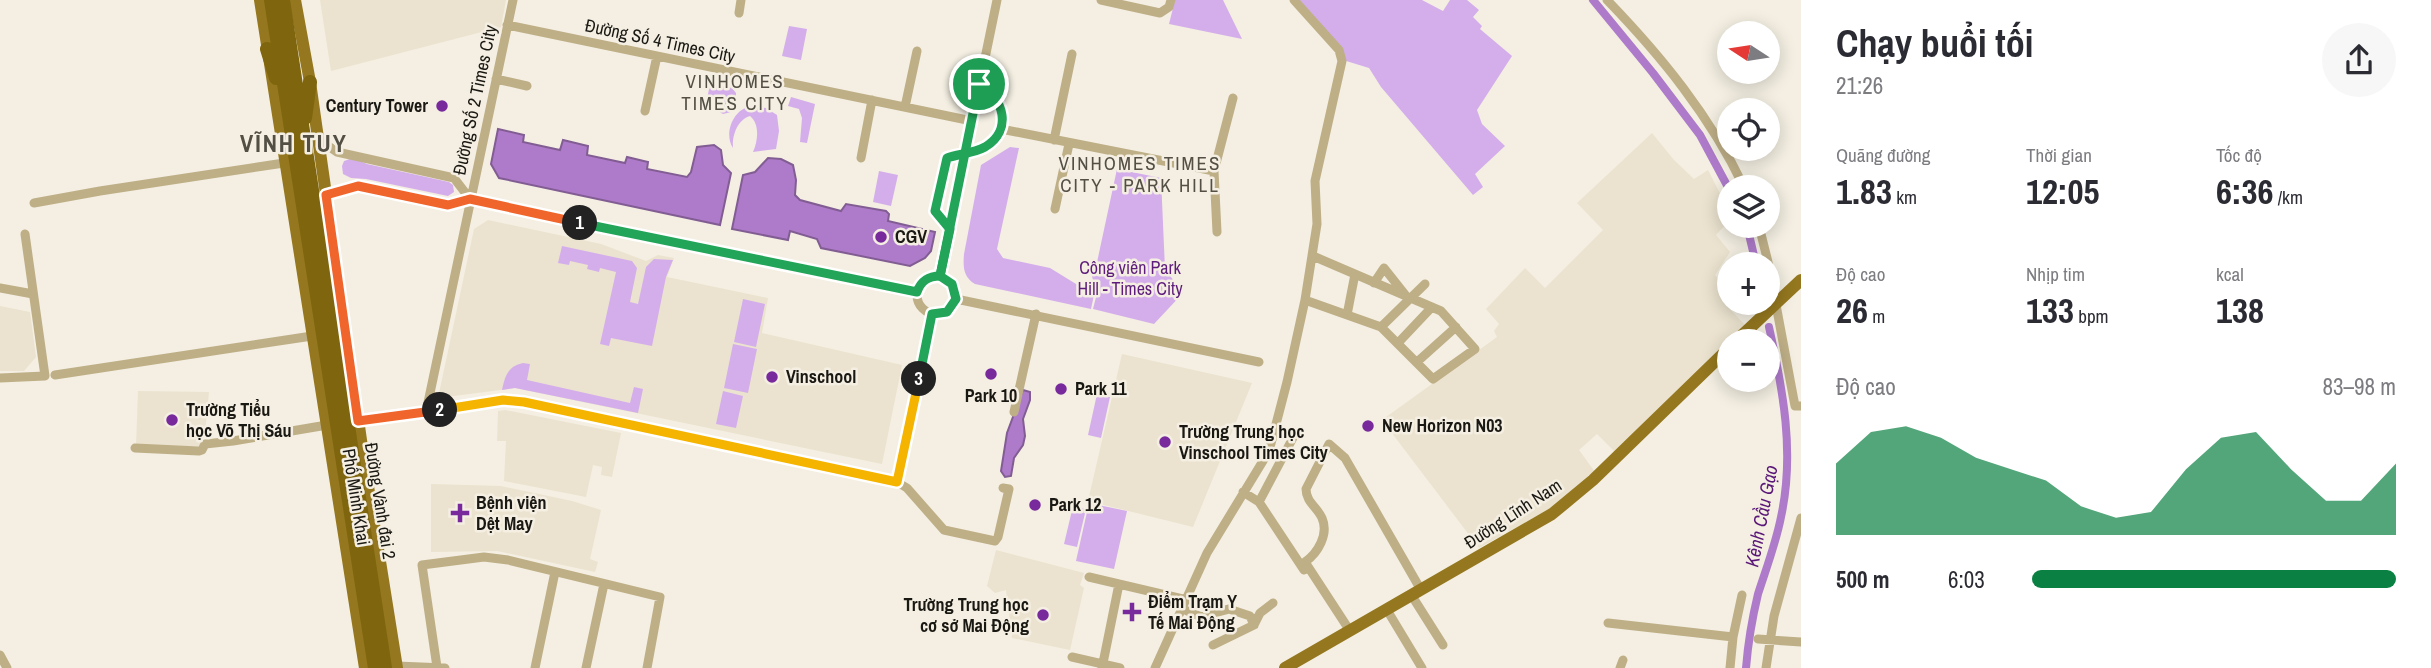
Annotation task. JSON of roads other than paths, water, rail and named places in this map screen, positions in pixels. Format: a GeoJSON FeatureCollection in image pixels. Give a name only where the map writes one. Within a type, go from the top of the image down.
{"type":"FeatureCollection","features":[{"type":"Feature","properties":{"kind":"highway"},"geometry":{"type":"LineString","coordinates":[[271,0],[298,137],[326,319]]}},
{"type":"Feature","properties":{"kind":"highway"},"geometry":{"type":"LineString","coordinates":[[283,0],[298,137]]}},
{"type":"Feature","properties":{"kind":"highway"},"geometry":{"type":"LineString","coordinates":[[267,49],[298,137]]}},
{"type":"Feature","properties":{"kind":"highway"},"geometry":{"type":"LineString","coordinates":[[298,137],[310,82]]}},
{"type":"Feature","properties":{"kind":"highway","name":"Đường Vành đai 2"},"geometry":{"type":"LineString","coordinates":[[326,319],[393,667]]}},
{"type":"Feature","properties":{"kind":"highway","name":"Đường Vành đai 2"},"geometry":{"type":"LineString","coordinates":[[326,319],[375,668]]}},
{"type":"Feature","properties":{"kind":"main road","name":"Phố Minh Khai"},"geometry":{"type":"LineString","coordinates":[[260,0],[365,668]]}},
{"type":"Feature","properties":{"kind":"main road","name":"Phố Minh Khai"},"geometry":{"type":"LineString","coordinates":[[295,0],[310,82],[393,667]]}},
{"type":"Feature","properties":{"kind":"main road"},"geometry":{"type":"LineString","coordinates":[[1780,299],[1801,280]]}},
{"type":"Feature","properties":{"kind":"main road"},"geometry":{"type":"LineString","coordinates":[[1749,329],[1763,315]]}},
{"type":"Feature","properties":{"kind":"main road","name":"Đường Lĩnh Nam"},"geometry":{"type":"LineString","coordinates":[[1285,668],[1552,514],[1600,473],[1717,360]]}},
{"type":"Feature","properties":{"kind":"main road"},"geometry":{"type":"LineString","coordinates":[[320,382],[352,377]]}},
{"type":"Feature","properties":{"kind":"main road"},"geometry":{"type":"LineString","coordinates":[[327,425],[358,421]]}},
{"type":"Feature","properties":{"kind":"street","name":"Đường Số 2 Times City"},"geometry":{"type":"LineString","coordinates":[[426,412],[513,0]]}},
{"type":"Feature","properties":{"kind":"street"},"geometry":{"type":"LineString","coordinates":[[738,13],[741,0]]}},
{"type":"Feature","properties":{"kind":"street"},"geometry":{"type":"LineString","coordinates":[[940,276],[997,0]]}},
{"type":"Feature","properties":{"kind":"street"},"geometry":{"type":"LineString","coordinates":[[1101,0],[1160,13],[1169,7],[1171,0]]}},
{"type":"Feature","properties":{"kind":"street"},"geometry":{"type":"LineString","coordinates":[[1155,668],[1207,553],[1269,451],[1304,300],[1317,224],[1315,181],[1342,61],[1339,50],[1294,0]]}},
{"type":"Feature","properties":{"kind":"street"},"geometry":{"type":"LineString","coordinates":[[1608,0],[1694,100],[1726,149],[1738,175]]}},
{"type":"Feature","properties":{"kind":"street","name":"Đường Số 4 Times City"},"geometry":{"type":"LineString","coordinates":[[507,25],[972,121]]}},
{"type":"Feature","properties":{"kind":"street"},"geometry":{"type":"LineString","coordinates":[[905,107],[917,51]]}},
{"type":"Feature","properties":{"kind":"street"},"geometry":{"type":"LineString","coordinates":[[1054,140],[1072,54]]}},
{"type":"Feature","properties":{"kind":"street"},"geometry":{"type":"LineString","coordinates":[[645,111],[657,56]]}},
{"type":"Feature","properties":{"kind":"street"},"geometry":{"type":"LineString","coordinates":[[496,79],[527,86]]}},
{"type":"Feature","properties":{"kind":"street"},"geometry":{"type":"LineString","coordinates":[[950,229],[935,211],[947,158],[988,146],[1000,129],[1002,113],[999,100],[990,90],[979,84]]}},
{"type":"Feature","properties":{"kind":"street"},"geometry":{"type":"LineString","coordinates":[[1217,232],[1214,171],[1233,98]]}},
{"type":"Feature","properties":{"kind":"street"},"geometry":{"type":"LineString","coordinates":[[861,158],[872,100]]}},
{"type":"Feature","properties":{"kind":"street"},"geometry":{"type":"LineString","coordinates":[[1000,129],[1214,171]]}},
{"type":"Feature","properties":{"kind":"street"},"geometry":{"type":"LineString","coordinates":[[318,139],[337,152],[454,178],[470,199]]}},
{"type":"Feature","properties":{"kind":"street"},"geometry":{"type":"LineString","coordinates":[[1055,209],[1069,144]]}},
{"type":"Feature","properties":{"kind":"street"},"geometry":{"type":"LineString","coordinates":[[34,203],[284,163]]}},
{"type":"Feature","properties":{"kind":"street"},"geometry":{"type":"LineString","coordinates":[[326,195],[358,186],[448,205],[470,199],[917,292]]}},
{"type":"Feature","properties":{"kind":"street"},"geometry":{"type":"LineString","coordinates":[[0,378],[45,376],[24,234]]}},
{"type":"Feature","properties":{"kind":"street"},"geometry":{"type":"LineString","coordinates":[[1304,300],[1381,327],[1433,379],[1475,349],[1441,311],[1313,256]]}},
{"type":"Feature","properties":{"kind":"street"},"geometry":{"type":"LineString","coordinates":[[1374,283],[1384,268],[1408,298]]}},
{"type":"Feature","properties":{"kind":"street"},"geometry":{"type":"LineString","coordinates":[[1347,315],[1355,274]]}},
{"type":"Feature","properties":{"kind":"street"},"geometry":{"type":"LineString","coordinates":[[940,276],[952,284],[956,299],[947,312],[932,314],[920,306],[917,292],[923,281],[940,276]]}},
{"type":"Feature","properties":{"kind":"street"},"geometry":{"type":"LineString","coordinates":[[1381,327],[1425,284]]}},
{"type":"Feature","properties":{"kind":"street"},"geometry":{"type":"LineString","coordinates":[[0,288],[33,295]]}},
{"type":"Feature","properties":{"kind":"street"},"geometry":{"type":"LineString","coordinates":[[956,299],[1259,362]]}},
{"type":"Feature","properties":{"kind":"street"},"geometry":{"type":"LineString","coordinates":[[1398,343],[1432,307]]}},
{"type":"Feature","properties":{"kind":"street"},"geometry":{"type":"LineString","coordinates":[[897,482],[932,314]]}},
{"type":"Feature","properties":{"kind":"street"},"geometry":{"type":"LineString","coordinates":[[1014,412],[1036,314]]}},
{"type":"Feature","properties":{"kind":"street"},"geometry":{"type":"LineString","coordinates":[[1777,315],[1798,406]]}},
{"type":"Feature","properties":{"kind":"street"},"geometry":{"type":"LineString","coordinates":[[1416,362],[1456,327]]}},
{"type":"Feature","properties":{"kind":"street"},"geometry":{"type":"LineString","coordinates":[[55,374],[312,336]]}},
{"type":"Feature","properties":{"kind":"street"},"geometry":{"type":"LineString","coordinates":[[358,421],[503,400],[524,402],[897,482],[907,488],[944,530],[995,541]]}},
{"type":"Feature","properties":{"kind":"street"},"geometry":{"type":"LineString","coordinates":[[135,448],[199,451],[205,444],[327,425]]}},
{"type":"Feature","properties":{"kind":"street"},"geometry":{"type":"LineString","coordinates":[[1259,502],[1295,434]]}},
{"type":"Feature","properties":{"kind":"street"},"geometry":{"type":"LineString","coordinates":[[1348,632],[1305,562],[1317,551],[1324,530],[1322,519],[1306,496],[1306,489],[1329,444],[1345,458],[1443,645]]}},
{"type":"Feature","properties":{"kind":"street"},"geometry":{"type":"LineString","coordinates":[[1003,488],[1009,489],[999,537],[995,541],[993,537],[1003,488]]}},
{"type":"Feature","properties":{"kind":"street"},"geometry":{"type":"LineString","coordinates":[[1243,492],[1259,502],[1348,632]]}},
{"type":"Feature","properties":{"kind":"street"},"geometry":{"type":"LineString","coordinates":[[1766,668],[1774,616],[1801,518]]}},
{"type":"Feature","properties":{"kind":"street"},"geometry":{"type":"LineString","coordinates":[[393,667],[441,667],[422,565],[484,557],[660,597],[646,668]]}},
{"type":"Feature","properties":{"kind":"street"},"geometry":{"type":"LineString","coordinates":[[535,668],[555,572]]}},
{"type":"Feature","properties":{"kind":"street"},"geometry":{"type":"LineString","coordinates":[[1089,577],[1185,604],[1205,618],[1233,609],[1250,616],[1254,625]]}},
{"type":"Feature","properties":{"kind":"street"},"geometry":{"type":"LineString","coordinates":[[586,668],[604,584]]}},
{"type":"Feature","properties":{"kind":"street"},"geometry":{"type":"LineString","coordinates":[[1102,666],[1119,584]]}},
{"type":"Feature","properties":{"kind":"street"},"geometry":{"type":"LineString","coordinates":[[1730,668],[1742,595]]}},
{"type":"Feature","properties":{"kind":"street"},"geometry":{"type":"LineString","coordinates":[[1213,645],[1254,625],[1260,613],[1273,603]]}},
{"type":"Feature","properties":{"kind":"street"},"geometry":{"type":"LineString","coordinates":[[1387,610],[1422,668]]}},
{"type":"Feature","properties":{"kind":"street"},"geometry":{"type":"LineString","coordinates":[[1608,623],[1734,637]]}},
{"type":"Feature","properties":{"kind":"street"},"geometry":{"type":"LineString","coordinates":[[1758,639],[1801,642]]}},
{"type":"Feature","properties":{"kind":"street"},"geometry":{"type":"LineString","coordinates":[[0,655],[7,668]]}},
{"type":"Feature","properties":{"kind":"street"},"geometry":{"type":"LineString","coordinates":[[1072,657],[1120,668]]}},
{"type":"Feature","properties":{"kind":"waterway","name":"Kênh Cầu Gạo"},"geometry":{"type":"LineString","coordinates":[[1593,0],[1700,135],[1721,175]]}},
{"type":"Feature","properties":{"kind":"waterway","name":"Kênh Cầu Gạo"},"geometry":{"type":"LineString","coordinates":[[1750,238],[1753,252]]}},
{"type":"Feature","properties":{"kind":"waterway","name":"Kênh Cầu Gạo"},"geometry":{"type":"LineString","coordinates":[[1746,668],[1758,594],[1781,517],[1787,469],[1783,398],[1769,327]]}},
{"type":"Feature","properties":{"kind":"place","name":"Century Tower"},"geometry":{"type":"Point","coordinates":[442,106]}},
{"type":"Feature","properties":{"kind":"place","name":"CGV"},"geometry":{"type":"Point","coordinates":[881,237]}},
{"type":"Feature","properties":{"kind":"place","name":"Park 10"},"geometry":{"type":"Point","coordinates":[991,374]}},
{"type":"Feature","properties":{"kind":"place","name":"Vinschool"},"geometry":{"type":"Point","coordinates":[772,377]}},
{"type":"Feature","properties":{"kind":"place","name":"Park 11"},"geometry":{"type":"Point","coordinates":[1061,389]}},
{"type":"Feature","properties":{"kind":"place","name":"Trường Tiểu học Võ Thị Sáu"},"geometry":{"type":"Point","coordinates":[172,420]}},
{"type":"Feature","properties":{"kind":"place","name":"New Horizon N03"},"geometry":{"type":"Point","coordinates":[1368,426]}},
{"type":"Feature","properties":{"kind":"place","name":"Trường Trung học Vinschool Times City"},"geometry":{"type":"Point","coordinates":[1165,442]}},
{"type":"Feature","properties":{"kind":"place","name":"Park 12"},"geometry":{"type":"Point","coordinates":[1035,505]}},
{"type":"Feature","properties":{"kind":"place","name":"Bệnh viện Dệt May"},"geometry":{"type":"Point","coordinates":[460,513]}},
{"type":"Feature","properties":{"kind":"place","name":"Điểm Trạm Y Tế Mai Động"},"geometry":{"type":"Point","coordinates":[1132,612]}},
{"type":"Feature","properties":{"kind":"place","name":"Trường Trung học cơ sở Mai Động"},"geometry":{"type":"Point","coordinates":[1043,615]}},
{"type":"Feature","properties":{"kind":"district","name":"VINHOMES TIMES CITY"},"geometry":{"type":"Point","coordinates":[735,92]}},
{"type":"Feature","properties":{"kind":"district","name":"VĨNH TUY"},"geometry":{"type":"Point","coordinates":[294,144]}},
{"type":"Feature","properties":{"kind":"district","name":"VINHOMES TIMES CITY - PARK HILL"},"geometry":{"type":"Point","coordinates":[1140,174]}},
{"type":"Feature","properties":{"kind":"park label","name":"Công viên Park Hill - Times City"},"geometry":{"type":"Point","coordinates":[1130,278]}}]}
